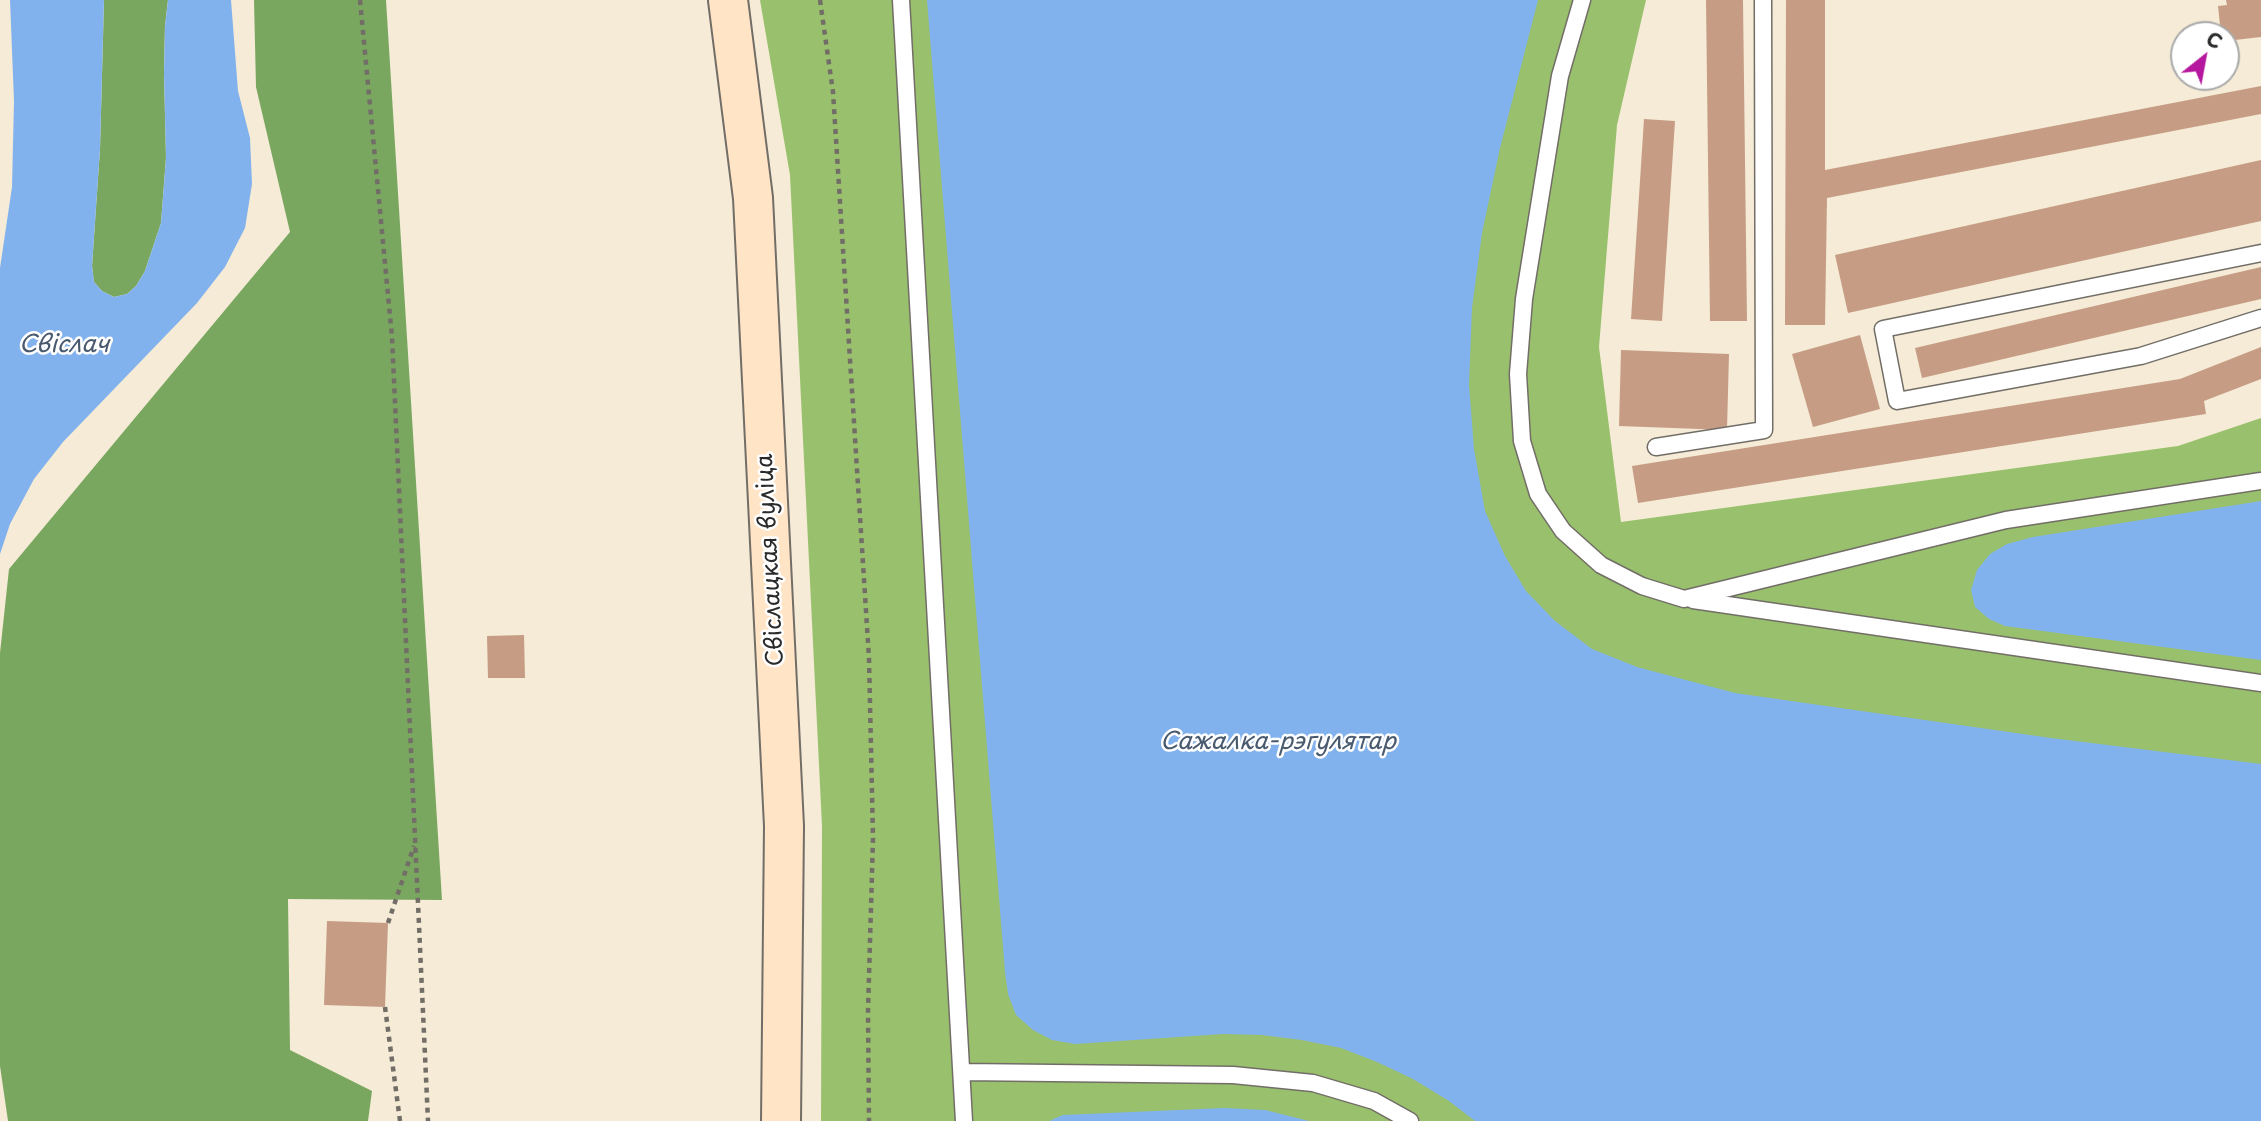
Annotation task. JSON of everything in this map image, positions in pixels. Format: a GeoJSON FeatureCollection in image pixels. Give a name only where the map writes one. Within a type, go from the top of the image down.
{"type":"FeatureCollection","features":[{"type":"Feature","properties":{"kind":"main road","name":"Свіслацкая вуліца"},"geometry":{"type":"LineString","coordinates":[[728,0],[753,198],[784,826],[781,1121]]}},
{"type":"Feature","properties":{"kind":"lane"},"geometry":{"type":"LineString","coordinates":[[901,0],[964,1121]]}},
{"type":"Feature","properties":{"kind":"lane"},"geometry":{"type":"LineString","coordinates":[[1582,0],[1560,76],[1524,299],[1518,374],[1522,442],[1538,494],[1563,531],[1601,565],[1642,586],[1684,599],[2261,684]]}},
{"type":"Feature","properties":{"kind":"lane"},"geometry":{"type":"LineString","coordinates":[[1656,447],[1764,430],[1763,0]]}},
{"type":"Feature","properties":{"kind":"lane"},"geometry":{"type":"LineString","coordinates":[[2261,253],[1883,330],[1897,401],[2141,356],[2261,318]]}},
{"type":"Feature","properties":{"kind":"lane"},"geometry":{"type":"LineString","coordinates":[[1684,599],[2006,520],[2261,481]]}},
{"type":"Feature","properties":{"kind":"lane"},"geometry":{"type":"LineString","coordinates":[[962,1072],[1233,1075],[1313,1083],[1374,1101],[1410,1121]]}},
{"type":"Feature","properties":{"kind":"path"},"geometry":{"type":"LineString","coordinates":[[360,0],[392,337],[428,1121]]}},
{"type":"Feature","properties":{"kind":"path"},"geometry":{"type":"LineString","coordinates":[[820,0],[832,92],[869,658],[873,838],[868,1011],[869,1121]]}},
{"type":"Feature","properties":{"kind":"path"},"geometry":{"type":"LineString","coordinates":[[388,923],[415,842]]}},
{"type":"Feature","properties":{"kind":"path"},"geometry":{"type":"LineString","coordinates":[[385,1007],[400,1121]]}},
{"type":"Feature","properties":{"kind":"green space"},"geometry":{"type":"Polygon","coordinates":[[[104,0],[168,0],[164,73],[166,158],[161,223],[145,271],[136,286],[127,294],[114,297],[102,291],[94,282],[92,266],[100,149],[104,0]]]}},
{"type":"Feature","properties":{"kind":"green space"},"geometry":{"type":"Polygon","coordinates":[[[254,0],[386,0],[442,900],[288,899],[290,1050],[372,1091],[368,1121],[8,1121],[0,1066],[0,653],[9,569],[290,232],[256,87],[254,0]]]}},
{"type":"Feature","properties":{"kind":"green space","name":"Сажалка-рэгулятар"},"geometry":{"type":"Polygon","coordinates":[[[760,0],[1646,0],[1617,125],[1599,347],[1621,522],[2178,446],[2261,418],[2261,1121],[821,1121],[822,826],[790,175],[760,0]]]}},
{"type":"Feature","properties":{"kind":"water","name":"Свіслач"},"geometry":{"type":"Polygon","coordinates":[[[10,0],[104,0],[100,149],[92,266],[94,282],[102,291],[114,297],[127,294],[136,286],[145,271],[161,223],[166,158],[164,73],[168,0],[231,0],[238,91],[250,138],[252,184],[245,228],[225,267],[197,303],[63,442],[34,479],[10,524],[0,554],[0,268],[12,187],[14,101],[10,0]]]}},
{"type":"Feature","properties":{"kind":"water","name":"Сажалка-рэгулятар"},"geometry":{"type":"Polygon","coordinates":[[[927,0],[1538,0],[1500,148],[1482,233],[1472,308],[1469,385],[1474,449],[1485,511],[1505,556],[1526,591],[1555,621],[1592,649],[1637,667],[1735,693],[2051,738],[2261,764],[2261,1121],[1475,1121],[1413,1079],[1341,1048],[1262,1035],[1223,1034],[1075,1044],[1052,1040],[1033,1030],[1016,1015],[1008,994],[1005,972],[927,0]]]}},
{"type":"Feature","properties":{"kind":"water"},"geometry":{"type":"Polygon","coordinates":[[[2261,501],[2261,660],[2005,626],[1989,619],[1975,607],[1971,590],[1977,570],[1990,554],[2007,544],[2033,537],[2261,501]]]}},
{"type":"Feature","properties":{"kind":"water"},"geometry":{"type":"Polygon","coordinates":[[[1224,1108],[1265,1110],[1309,1121],[1049,1121],[1063,1115],[1224,1108]]]}},
{"type":"Feature","properties":{"kind":"building"},"geometry":{"type":"Polygon","coordinates":[[[1706,0],[1743,0],[1747,321],[1710,321],[1706,0]]]}},
{"type":"Feature","properties":{"kind":"building"},"geometry":{"type":"Polygon","coordinates":[[[1786,0],[1825,0],[1825,170],[2261,86],[2261,114],[1827,198],[1825,325],[1785,325],[1786,0]]]}},
{"type":"Feature","properties":{"kind":"building"},"geometry":{"type":"Polygon","coordinates":[[[2226,0],[2261,0],[2261,37],[2240,39],[2240,21],[2220,21],[2218,6],[2227,5],[2226,0]]]}},
{"type":"Feature","properties":{"kind":"building"},"geometry":{"type":"Polygon","coordinates":[[[1644,119],[1675,121],[1662,321],[1631,319],[1644,119]]]}},
{"type":"Feature","properties":{"kind":"building"},"geometry":{"type":"Polygon","coordinates":[[[2261,160],[2261,221],[1848,313],[1835,255],[2261,160]]]}},
{"type":"Feature","properties":{"kind":"building"},"geometry":{"type":"Polygon","coordinates":[[[2261,267],[2261,299],[1922,378],[1915,348],[2261,267]]]}},
{"type":"Feature","properties":{"kind":"building"},"geometry":{"type":"Polygon","coordinates":[[[1860,335],[1880,409],[1813,427],[1792,354],[1860,335]]]}},
{"type":"Feature","properties":{"kind":"building"},"geometry":{"type":"Polygon","coordinates":[[[2261,347],[2261,379],[2204,401],[2206,414],[1638,503],[1632,466],[2180,379],[2261,347]]]}},
{"type":"Feature","properties":{"kind":"building"},"geometry":{"type":"Polygon","coordinates":[[[1621,350],[1729,354],[1727,430],[1619,426],[1621,350]]]}},
{"type":"Feature","properties":{"kind":"building"},"geometry":{"type":"Polygon","coordinates":[[[524,635],[525,678],[488,678],[487,636],[524,635]]]}},
{"type":"Feature","properties":{"kind":"building"},"geometry":{"type":"Polygon","coordinates":[[[327,921],[388,923],[385,1007],[324,1005],[327,921]]]}}]}
